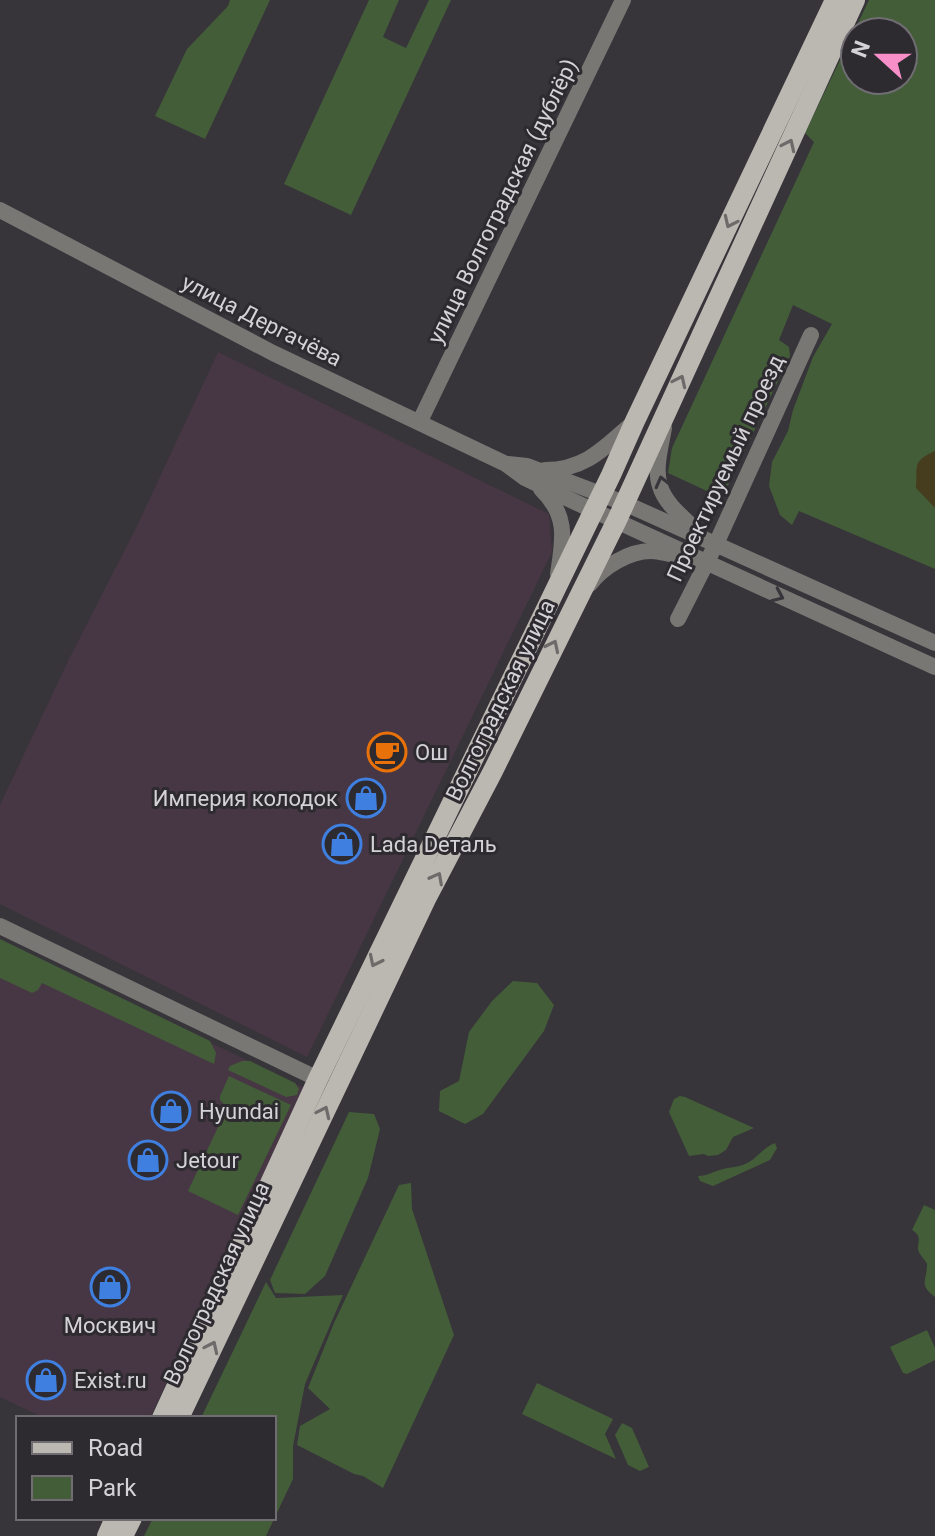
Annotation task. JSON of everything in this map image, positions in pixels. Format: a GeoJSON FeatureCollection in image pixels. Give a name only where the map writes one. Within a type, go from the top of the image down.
{"type":"FeatureCollection","features":[{"type":"Feature","properties":{"kind":"main road","name":"Волгоградская улица"},"geometry":{"type":"LineString","coordinates":[[180,1416],[220,1311],[318,1079],[556,589],[835,0]]}},
{"type":"Feature","properties":{"kind":"main road","name":"Волгоградская улица"},"geometry":{"type":"LineString","coordinates":[[163,1416],[220,1311],[621,511],[855,0]]}},
{"type":"Feature","properties":{"kind":"street","name":"улица Волгоградская (дублёр)"},"geometry":{"type":"LineString","coordinates":[[420,421],[623,0]]}},
{"type":"Feature","properties":{"kind":"street","name":"улица Дергачёва"},"geometry":{"type":"LineString","coordinates":[[0,210],[273,353],[506,464],[597,502],[710,541],[935,643]]}},
{"type":"Feature","properties":{"kind":"street","name":"Проектируемый проезд"},"geometry":{"type":"LineString","coordinates":[[678,619],[710,541],[811,335]]}},
{"type":"Feature","properties":{"kind":"street"},"geometry":{"type":"LineString","coordinates":[[666,411],[658,465],[659,486],[674,508],[710,541]]}},
{"type":"Feature","properties":{"kind":"street"},"geometry":{"type":"LineString","coordinates":[[556,589],[562,548],[561,517],[536,476],[585,462],[635,421]]}},
{"type":"Feature","properties":{"kind":"street","name":"улица Дергачёва"},"geometry":{"type":"LineString","coordinates":[[621,511],[701,561],[935,667]]}},
{"type":"Feature","properties":{"kind":"street"},"geometry":{"type":"LineString","coordinates":[[574,604],[603,570],[635,554],[651,551],[701,561]]}},
{"type":"Feature","properties":{"kind":"street"},"geometry":{"type":"LineString","coordinates":[[0,926],[318,1079]]}},
{"type":"Feature","properties":{"kind":"shaded area"},"geometry":{"type":"Polygon","coordinates":[[[218,352],[549,514],[552,552],[307,1057],[0,904],[0,805],[69,659],[138,524],[218,352]]]}},
{"type":"Feature","properties":{"kind":"shaded area"},"geometry":{"type":"Polygon","coordinates":[[[0,940],[304,1088],[151,1416],[40,1416],[0,1397],[0,940]]]}},
{"type":"Feature","properties":{"kind":"green space"},"geometry":{"type":"Polygon","coordinates":[[[230,0],[270,0],[205,139],[155,116],[187,49],[228,6],[230,0]]]}},
{"type":"Feature","properties":{"kind":"green space"},"geometry":{"type":"Polygon","coordinates":[[[369,0],[399,0],[383,37],[406,48],[429,0],[451,0],[351,215],[284,184],[369,0]]]}},
{"type":"Feature","properties":{"kind":"green space"},"geometry":{"type":"Polygon","coordinates":[[[869,0],[935,0],[935,569],[799,511],[792,525],[780,515],[769,486],[772,462],[788,431],[813,357],[832,324],[793,305],[779,340],[789,347],[790,356],[722,498],[668,473],[672,448],[814,142],[805,133],[839,62],[839,96],[919,96],[919,16],[861,16],[869,0]]]}},
{"type":"Feature","properties":{"kind":"green space"},"geometry":{"type":"Polygon","coordinates":[[[0,939],[210,1041],[216,1053],[214,1064],[42,983],[32,993],[0,978],[0,939]]]}},
{"type":"Feature","properties":{"kind":"green space"},"geometry":{"type":"Polygon","coordinates":[[[513,981],[537,983],[554,1005],[544,1031],[483,1114],[465,1124],[439,1111],[440,1091],[459,1081],[469,1032],[492,1001],[513,981]]]}},
{"type":"Feature","properties":{"kind":"green space"},"geometry":{"type":"Polygon","coordinates":[[[242,1061],[250,1061],[295,1083],[299,1089],[297,1095],[286,1097],[228,1070],[242,1061]]]}},
{"type":"Feature","properties":{"kind":"green space"},"geometry":{"type":"Polygon","coordinates":[[[229,1076],[291,1105],[238,1215],[188,1191],[227,1108],[220,1096],[229,1076]]]}},
{"type":"Feature","properties":{"kind":"green space"},"geometry":{"type":"Polygon","coordinates":[[[680,1096],[754,1128],[733,1137],[726,1150],[718,1155],[689,1156],[669,1112],[674,1099],[680,1096]]]}},
{"type":"Feature","properties":{"kind":"green space"},"geometry":{"type":"Polygon","coordinates":[[[349,1112],[374,1114],[380,1129],[368,1178],[325,1276],[305,1294],[275,1293],[270,1280],[349,1112]]]}},
{"type":"Feature","properties":{"kind":"green space"},"geometry":{"type":"Polygon","coordinates":[[[775,1143],[777,1148],[770,1160],[713,1186],[700,1181],[698,1176],[746,1164],[775,1143]]]}},
{"type":"Feature","properties":{"kind":"green space"},"geometry":{"type":"Polygon","coordinates":[[[411,1183],[412,1209],[454,1335],[383,1488],[297,1445],[300,1426],[330,1409],[308,1388],[334,1323],[399,1185],[411,1183]]]}},
{"type":"Feature","properties":{"kind":"green space"},"geometry":{"type":"Polygon","coordinates":[[[924,1205],[935,1210],[935,1297],[925,1285],[927,1264],[919,1251],[918,1236],[912,1230],[924,1205]]]}},
{"type":"Feature","properties":{"kind":"green space"},"geometry":{"type":"Polygon","coordinates":[[[266,1282],[276,1298],[343,1295],[305,1384],[293,1446],[293,1479],[276,1515],[276,1416],[202,1416],[266,1282]]]}},
{"type":"Feature","properties":{"kind":"green space"},"geometry":{"type":"Polygon","coordinates":[[[927,1330],[935,1348],[935,1360],[907,1374],[903,1373],[890,1347],[927,1330]]]}},
{"type":"Feature","properties":{"kind":"green space"},"geometry":{"type":"Polygon","coordinates":[[[537,1383],[613,1419],[605,1434],[616,1459],[522,1414],[537,1383]]]}},
{"type":"Feature","properties":{"kind":"green space"},"geometry":{"type":"Polygon","coordinates":[[[622,1423],[632,1428],[649,1467],[640,1471],[628,1465],[615,1435],[622,1423]]]}},
{"type":"Feature","properties":{"kind":"green space"},"geometry":{"type":"Polygon","coordinates":[[[152,1520],[274,1520],[266,1536],[144,1536],[152,1520]]]}},
{"type":"Feature","properties":{"kind":"sand"},"geometry":{"type":"Polygon","coordinates":[[[935,451],[935,508],[916,488],[919,462],[935,451]]]}},
{"type":"Feature","properties":{"kind":"place","name":"Ош"},"geometry":{"type":"Point","coordinates":[387,752]}},
{"type":"Feature","properties":{"kind":"place","name":"Империя колодок"},"geometry":{"type":"Point","coordinates":[366,798]}},
{"type":"Feature","properties":{"kind":"place","name":"Lada Dеталь"},"geometry":{"type":"Point","coordinates":[342,844]}},
{"type":"Feature","properties":{"kind":"place","name":"Hyundai"},"geometry":{"type":"Point","coordinates":[171,1111]}},
{"type":"Feature","properties":{"kind":"place","name":"Jetour"},"geometry":{"type":"Point","coordinates":[148,1160]}},
{"type":"Feature","properties":{"kind":"place","name":"Москвич"},"geometry":{"type":"Point","coordinates":[110,1287]}},
{"type":"Feature","properties":{"kind":"place","name":"Exist.ru"},"geometry":{"type":"Point","coordinates":[46,1380]}}]}
